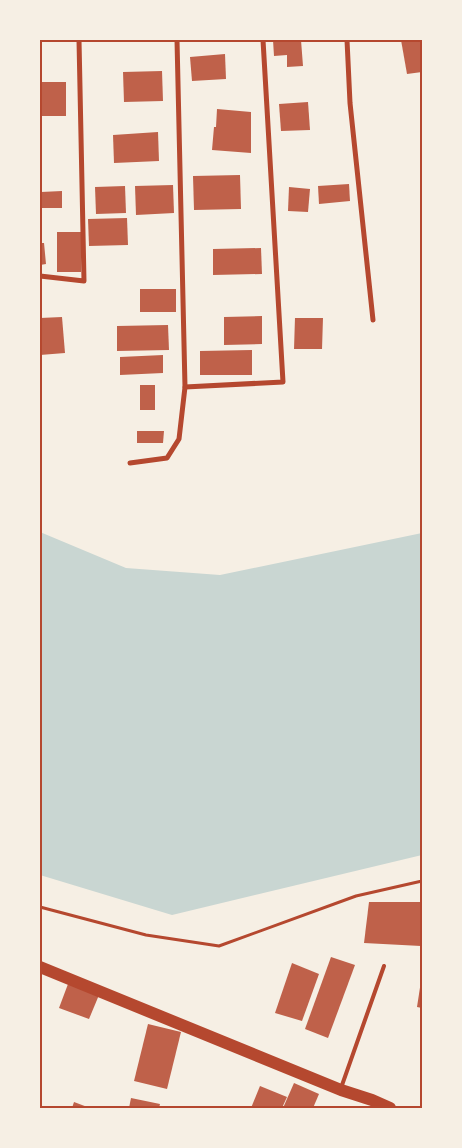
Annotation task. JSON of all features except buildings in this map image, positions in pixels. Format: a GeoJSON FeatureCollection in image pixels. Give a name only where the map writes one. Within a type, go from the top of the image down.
{"type":"FeatureCollection","features":[{"type":"Feature","properties":{"kind":"main road"},"geometry":{"type":"LineString","coordinates":[[40,967],[372,1104],[390,1108]]}},
{"type":"Feature","properties":{"kind":"street"},"geometry":{"type":"LineString","coordinates":[[40,276],[84,281],[79,40]]}},
{"type":"Feature","properties":{"kind":"street"},"geometry":{"type":"LineString","coordinates":[[130,463],[167,458],[178,439],[185,386],[177,40]]}},
{"type":"Feature","properties":{"kind":"street"},"geometry":{"type":"LineString","coordinates":[[185,386],[283,382],[264,40]]}},
{"type":"Feature","properties":{"kind":"street"},"geometry":{"type":"LineString","coordinates":[[348,40],[350,103],[372,320]]}},
{"type":"Feature","properties":{"kind":"lane"},"geometry":{"type":"LineString","coordinates":[[340,1090],[384,966]]}},
{"type":"Feature","properties":{"kind":"path"},"geometry":{"type":"LineString","coordinates":[[40,907],[146,935],[219,946],[356,896],[422,881]]}},
{"type":"Feature","properties":{"kind":"shaded area"},"geometry":{"type":"Polygon","coordinates":[[[40,532],[126,568],[220,575],[422,533],[422,855],[172,915],[40,875],[40,532]]]}}]}
